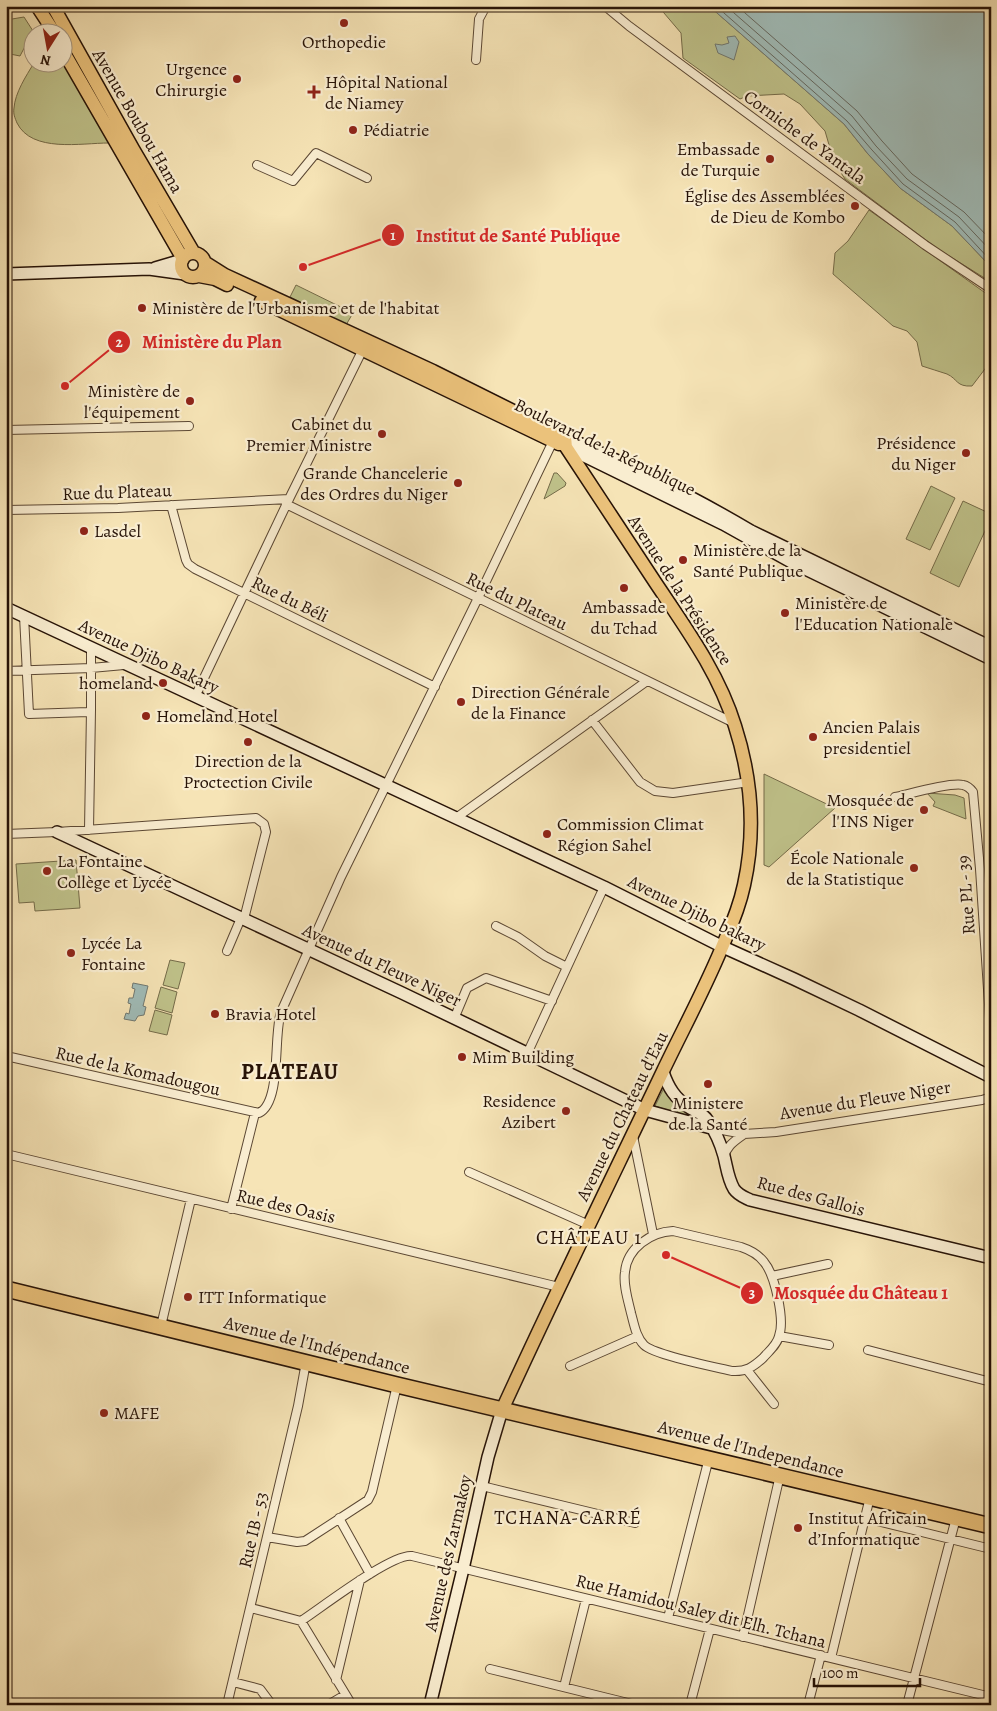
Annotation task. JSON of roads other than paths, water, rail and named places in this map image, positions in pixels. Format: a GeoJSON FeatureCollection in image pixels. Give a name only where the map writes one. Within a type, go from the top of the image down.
{"type":"FeatureCollection","features":[{"type":"Feature","properties":{"kind":"highway","name":"Avenue de l'Indépendance"},"geometry":{"type":"LineString","coordinates":[[6,1289],[502,1410]]}},
{"type":"Feature","properties":{"kind":"highway","name":"Avenue de l'Independance"},"geometry":{"type":"LineString","coordinates":[[502,1410],[991,1526]]}},
{"type":"Feature","properties":{"kind":"main road"},"geometry":{"type":"LineString","coordinates":[[37,6],[47,22]]}},
{"type":"Feature","properties":{"kind":"main road","name":"Avenue Boubou Hama"},"geometry":{"type":"LineString","coordinates":[[52,6],[133,149],[186,257]]}},
{"type":"Feature","properties":{"kind":"main road","name":"Avenue Boubou Hama"},"geometry":{"type":"LineString","coordinates":[[72,66],[186,257]]}},
{"type":"Feature","properties":{"kind":"main road"},"geometry":{"type":"LineString","coordinates":[[186,257],[203,257],[206,263],[205,269],[199,276],[192,277],[185,274],[182,268],[186,257]]}},
{"type":"Feature","properties":{"kind":"main road","name":"Boulevard de la République"},"geometry":{"type":"LineString","coordinates":[[206,263],[225,275],[365,345]]}},
{"type":"Feature","properties":{"kind":"main road","name":"Boulevard de la République"},"geometry":{"type":"LineString","coordinates":[[199,276],[215,279],[505,406],[560,440]]}},
{"type":"Feature","properties":{"kind":"main road","name":"Avenue de la Présidence"},"geometry":{"type":"LineString","coordinates":[[560,440],[696,644],[717,681],[735,724],[749,782],[752,840],[739,906],[723,947]]}},
{"type":"Feature","properties":{"kind":"main road","name":"Avenue du Chateau d'Eau"},"geometry":{"type":"LineString","coordinates":[[502,1410],[589,1224],[723,947]]}},
{"type":"Feature","properties":{"kind":"street"},"geometry":{"type":"LineString","coordinates":[[476,60],[479,19],[486,6]]}},
{"type":"Feature","properties":{"kind":"street","name":"Corniche de Yantala"},"geometry":{"type":"LineString","coordinates":[[605,6],[629,26],[925,245],[991,289]]}},
{"type":"Feature","properties":{"kind":"street"},"geometry":{"type":"LineString","coordinates":[[257,164],[293,181],[316,153],[367,178]]}},
{"type":"Feature","properties":{"kind":"street"},"geometry":{"type":"LineString","coordinates":[[149,269],[186,257]]}},
{"type":"Feature","properties":{"kind":"street"},"geometry":{"type":"LineString","coordinates":[[6,274],[149,269],[185,274]]}},
{"type":"Feature","properties":{"kind":"street"},"geometry":{"type":"LineString","coordinates":[[196,697],[244,593],[365,345]]}},
{"type":"Feature","properties":{"kind":"street"},"geometry":{"type":"LineString","coordinates":[[6,430],[189,426]]}},
{"type":"Feature","properties":{"kind":"street"},"geometry":{"type":"LineString","coordinates":[[231,1208],[255,1113],[266,1109],[268,1102],[276,1068],[276,1040],[279,1018],[308,950],[478,598],[560,440]]}},
{"type":"Feature","properties":{"kind":"street","name":"Boulevard de la République"},"geometry":{"type":"LineString","coordinates":[[560,440],[650,477],[725,520],[751,531],[795,558],[956,636],[991,659]]}},
{"type":"Feature","properties":{"kind":"street","name":"Rue du Plateau"},"geometry":{"type":"LineString","coordinates":[[6,510],[288,502],[735,724]]}},
{"type":"Feature","properties":{"kind":"street","name":"Rue du Béli"},"geometry":{"type":"LineString","coordinates":[[171,505],[188,564],[195,569],[435,687]]}},
{"type":"Feature","properties":{"kind":"street","name":"Avenue Djibo Bakary"},"geometry":{"type":"LineString","coordinates":[[6,608],[386,786]]}},
{"type":"Feature","properties":{"kind":"street"},"geometry":{"type":"LineString","coordinates":[[24,616],[29,714],[88,712],[91,710]]}},
{"type":"Feature","properties":{"kind":"street","name":"Boulevard de la République"},"geometry":{"type":"LineString","coordinates":[[956,636],[991,647]]}},
{"type":"Feature","properties":{"kind":"street"},"geometry":{"type":"LineString","coordinates":[[89,830],[91,647]]}},
{"type":"Feature","properties":{"kind":"street"},"geometry":{"type":"LineString","coordinates":[[6,671],[91,668],[127,664]]}},
{"type":"Feature","properties":{"kind":"street"},"geometry":{"type":"LineString","coordinates":[[456,818],[647,681]]}},
{"type":"Feature","properties":{"kind":"street"},"geometry":{"type":"LineString","coordinates":[[592,720],[640,782],[655,791],[673,793],[749,782]]}},
{"type":"Feature","properties":{"kind":"street","name":"Rue PL - 39"},"geometry":{"type":"LineString","coordinates":[[895,797],[960,784],[967,786],[973,792],[991,1034]]}},
{"type":"Feature","properties":{"kind":"street","name":"Avenue Djibo bakary"},"geometry":{"type":"LineString","coordinates":[[386,786],[604,887],[991,1077]]}},
{"type":"Feature","properties":{"kind":"street"},"geometry":{"type":"LineString","coordinates":[[57,832],[256,818],[264,824],[266,832],[242,919],[227,951]]}},
{"type":"Feature","properties":{"kind":"street","name":"Avenue du Fleuve Niger"},"geometry":{"type":"LineString","coordinates":[[6,834],[57,832],[454,1018],[645,1110],[711,1128],[744,1134],[776,1132],[982,1100],[991,1097]]}},
{"type":"Feature","properties":{"kind":"street"},"geometry":{"type":"LineString","coordinates":[[527,1054],[604,887]]}},
{"type":"Feature","properties":{"kind":"street"},"geometry":{"type":"LineString","coordinates":[[496,926],[567,967]]}},
{"type":"Feature","properties":{"kind":"street"},"geometry":{"type":"LineString","coordinates":[[454,1018],[467,988],[486,978],[552,1001]]}},
{"type":"Feature","properties":{"kind":"street","name":"Rue de la Komadougou"},"geometry":{"type":"LineString","coordinates":[[6,1056],[255,1113]]}},
{"type":"Feature","properties":{"kind":"street","name":"Rue des Gallois"},"geometry":{"type":"LineString","coordinates":[[662,1072],[672,1093],[685,1105],[702,1114],[709,1122],[724,1157],[728,1176],[734,1189],[740,1195],[750,1200],[991,1258]]}},
{"type":"Feature","properties":{"kind":"street"},"geometry":{"type":"LineString","coordinates":[[724,1157],[729,1145],[744,1134]]}},
{"type":"Feature","properties":{"kind":"street"},"geometry":{"type":"LineString","coordinates":[[632,1135],[653,1234]]}},
{"type":"Feature","properties":{"kind":"street","name":"Rue des Oasis"},"geometry":{"type":"LineString","coordinates":[[6,1154],[559,1287]]}},
{"type":"Feature","properties":{"kind":"street"},"geometry":{"type":"LineString","coordinates":[[469,1172],[589,1224]]}},
{"type":"Feature","properties":{"kind":"street"},"geometry":{"type":"LineString","coordinates":[[162,1326],[191,1199]]}},
{"type":"Feature","properties":{"kind":"street"},"geometry":{"type":"LineString","coordinates":[[673,1231],[746,1248],[765,1262],[772,1276],[781,1328],[771,1350],[753,1367],[747,1370],[732,1371],[658,1352],[644,1344],[638,1336],[628,1300],[625,1272],[631,1255],[641,1243],[653,1234],[673,1231]]}},
{"type":"Feature","properties":{"kind":"street"},"geometry":{"type":"LineString","coordinates":[[772,1276],[828,1264]]}},
{"type":"Feature","properties":{"kind":"street"},"geometry":{"type":"LineString","coordinates":[[570,1366],[638,1336]]}},
{"type":"Feature","properties":{"kind":"street"},"geometry":{"type":"LineString","coordinates":[[779,1336],[829,1345]]}},
{"type":"Feature","properties":{"kind":"street"},"geometry":{"type":"LineString","coordinates":[[868,1350],[991,1382]]}},
{"type":"Feature","properties":{"kind":"street","name":"Rue IB - 53"},"geometry":{"type":"LineString","coordinates":[[227,1705],[298,1406],[306,1362]]}},
{"type":"Feature","properties":{"kind":"street"},"geometry":{"type":"LineString","coordinates":[[747,1370],[774,1404]]}},
{"type":"Feature","properties":{"kind":"street"},"geometry":{"type":"LineString","coordinates":[[267,1537],[300,1542],[305,1541],[368,1500],[371,1496],[397,1385]]}},
{"type":"Feature","properties":{"kind":"street","name":"Avenue des Zarmakoy"},"geometry":{"type":"LineString","coordinates":[[430,1705],[502,1410]]}},
{"type":"Feature","properties":{"kind":"street"},"geometry":{"type":"LineString","coordinates":[[668,1618],[709,1458]]}},
{"type":"Feature","properties":{"kind":"street"},"geometry":{"type":"LineString","coordinates":[[743,1637],[780,1475]]}},
{"type":"Feature","properties":{"kind":"street"},"geometry":{"type":"LineString","coordinates":[[482,1486],[635,1523]]}},
{"type":"Feature","properties":{"kind":"street"},"geometry":{"type":"LineString","coordinates":[[831,1658],[870,1497]]}},
{"type":"Feature","properties":{"kind":"street"},"geometry":{"type":"LineString","coordinates":[[339,1518],[370,1574]]}},
{"type":"Feature","properties":{"kind":"street"},"geometry":{"type":"LineString","coordinates":[[865,1518],[991,1549]]}},
{"type":"Feature","properties":{"kind":"street"},"geometry":{"type":"LineString","coordinates":[[907,1705],[956,1518]]}},
{"type":"Feature","properties":{"kind":"street","name":"Rue Hamidou Saley dit Elh. Tchana"},"geometry":{"type":"LineString","coordinates":[[302,1621],[360,1580],[408,1555],[991,1697]]}},
{"type":"Feature","properties":{"kind":"street"},"geometry":{"type":"LineString","coordinates":[[336,1680],[360,1580]]}},
{"type":"Feature","properties":{"kind":"street"},"geometry":{"type":"LineString","coordinates":[[564,1687],[586,1599]]}},
{"type":"Feature","properties":{"kind":"street"},"geometry":{"type":"LineString","coordinates":[[251,1608],[302,1621],[352,1705]]}},
{"type":"Feature","properties":{"kind":"street"},"geometry":{"type":"LineString","coordinates":[[690,1705],[710,1629]]}},
{"type":"Feature","properties":{"kind":"street"},"geometry":{"type":"LineString","coordinates":[[808,1705],[821,1655]]}},
{"type":"Feature","properties":{"kind":"street"},"geometry":{"type":"LineString","coordinates":[[490,1669],[636,1705]]}},
{"type":"Feature","properties":{"kind":"street"},"geometry":{"type":"LineString","coordinates":[[233,1682],[260,1689],[272,1705]]}},
{"type":"Feature","properties":{"kind":"street"},"geometry":{"type":"LineString","coordinates":[[328,1705],[345,1695]]}},
{"type":"Feature","properties":{"kind":"water"},"geometry":{"type":"Polygon","coordinates":[[[709,6],[991,6],[991,267],[952,226],[900,188],[868,154],[844,124],[709,6]]]}},
{"type":"Feature","properties":{"kind":"water"},"geometry":{"type":"Polygon","coordinates":[[[735,36],[739,42],[734,60],[718,53],[715,44],[729,43],[727,37],[735,36]]]}},
{"type":"Feature","properties":{"kind":"water"},"geometry":{"type":"Polygon","coordinates":[[[133,983],[148,986],[143,1006],[146,1007],[144,1015],[138,1016],[135,1021],[124,1019],[126,1013],[129,1014],[131,1004],[128,1003],[129,998],[133,998],[135,989],[132,988],[133,983]]]}},
{"type":"Feature","properties":{"kind":"place","name":"Orthopedie"},"geometry":{"type":"Point","coordinates":[344,23]}},
{"type":"Feature","properties":{"kind":"place","name":"Urgence Chirurgie"},"geometry":{"type":"Point","coordinates":[237,79]}},
{"type":"Feature","properties":{"kind":"place","name":"Hôpital National de Niamey"},"geometry":{"type":"Point","coordinates":[314,92]}},
{"type":"Feature","properties":{"kind":"place","name":"Pédiatrie"},"geometry":{"type":"Point","coordinates":[353,130]}},
{"type":"Feature","properties":{"kind":"place","name":"Embassade de Turquie"},"geometry":{"type":"Point","coordinates":[770,159]}},
{"type":"Feature","properties":{"kind":"place","name":"Église des Assemblées de Dieu de Kombo"},"geometry":{"type":"Point","coordinates":[855,206]}},
{"type":"Feature","properties":{"kind":"place","name":"Institut de Santé Publique"},"geometry":{"type":"Point","coordinates":[303,267]}},
{"type":"Feature","properties":{"kind":"place","name":"Ministère de l'Urbanisme et de l'habitat"},"geometry":{"type":"Point","coordinates":[142,308]}},
{"type":"Feature","properties":{"kind":"place","name":"Ministère du Plan"},"geometry":{"type":"Point","coordinates":[65,386]}},
{"type":"Feature","properties":{"kind":"place","name":"Ministère de l'équipement"},"geometry":{"type":"Point","coordinates":[190,401]}},
{"type":"Feature","properties":{"kind":"place","name":"Cabinet du Premier Ministre"},"geometry":{"type":"Point","coordinates":[382,434]}},
{"type":"Feature","properties":{"kind":"place","name":"Présidence du Niger"},"geometry":{"type":"Point","coordinates":[966,453]}},
{"type":"Feature","properties":{"kind":"place","name":"Grande Chancelerie des Ordres du Niger"},"geometry":{"type":"Point","coordinates":[458,483]}},
{"type":"Feature","properties":{"kind":"place","name":"Lasdel"},"geometry":{"type":"Point","coordinates":[84,531]}},
{"type":"Feature","properties":{"kind":"place","name":"Ministère de la Santé Publique"},"geometry":{"type":"Point","coordinates":[683,560]}},
{"type":"Feature","properties":{"kind":"place","name":"Ambassade du Tchad"},"geometry":{"type":"Point","coordinates":[624,588]}},
{"type":"Feature","properties":{"kind":"place","name":"Ministère de l'Education Nationale"},"geometry":{"type":"Point","coordinates":[785,613]}},
{"type":"Feature","properties":{"kind":"place","name":"homeland"},"geometry":{"type":"Point","coordinates":[163,683]}},
{"type":"Feature","properties":{"kind":"place","name":"Direction Générale de la Finance"},"geometry":{"type":"Point","coordinates":[461,702]}},
{"type":"Feature","properties":{"kind":"place","name":"Homeland Hotel"},"geometry":{"type":"Point","coordinates":[146,716]}},
{"type":"Feature","properties":{"kind":"place","name":"Ancien Palais presidentiel"},"geometry":{"type":"Point","coordinates":[813,737]}},
{"type":"Feature","properties":{"kind":"place","name":"Direction de la Proctection Civile"},"geometry":{"type":"Point","coordinates":[248,742]}},
{"type":"Feature","properties":{"kind":"place","name":"Mosquée de l'INS Niger"},"geometry":{"type":"Point","coordinates":[924,810]}},
{"type":"Feature","properties":{"kind":"place","name":"Commission Climat Région Sahel"},"geometry":{"type":"Point","coordinates":[547,834]}},
{"type":"Feature","properties":{"kind":"place","name":"École Nationale de la Statistique"},"geometry":{"type":"Point","coordinates":[914,868]}},
{"type":"Feature","properties":{"kind":"place","name":"La Fontaine Collège et Lycée"},"geometry":{"type":"Point","coordinates":[47,871]}},
{"type":"Feature","properties":{"kind":"place","name":"Lycée La Fontaine"},"geometry":{"type":"Point","coordinates":[71,953]}},
{"type":"Feature","properties":{"kind":"place","name":"Bravia Hotel"},"geometry":{"type":"Point","coordinates":[215,1014]}},
{"type":"Feature","properties":{"kind":"place","name":"Mim Building"},"geometry":{"type":"Point","coordinates":[462,1057]}},
{"type":"Feature","properties":{"kind":"place","name":"Ministere de la Santé"},"geometry":{"type":"Point","coordinates":[708,1084]}},
{"type":"Feature","properties":{"kind":"place","name":"Residence Azibert"},"geometry":{"type":"Point","coordinates":[566,1111]}},
{"type":"Feature","properties":{"kind":"place","name":"Mosquée du Château 1"},"geometry":{"type":"Point","coordinates":[666,1255]}},
{"type":"Feature","properties":{"kind":"place","name":"ITT Informatique"},"geometry":{"type":"Point","coordinates":[188,1297]}},
{"type":"Feature","properties":{"kind":"place","name":"MAFE"},"geometry":{"type":"Point","coordinates":[104,1413]}},
{"type":"Feature","properties":{"kind":"place","name":"Institut Africain d’Informatique"},"geometry":{"type":"Point","coordinates":[798,1528]}},
{"type":"Feature","properties":{"kind":"district","name":"PLATEAU"},"geometry":{"type":"Point","coordinates":[290,1072]}},
{"type":"Feature","properties":{"kind":"district","name":"CHÂTEAU 1"},"geometry":{"type":"Point","coordinates":[589,1237]}},
{"type":"Feature","properties":{"kind":"district","name":"TCHANA-CARRÉ"},"geometry":{"type":"Point","coordinates":[568,1518]}}]}
